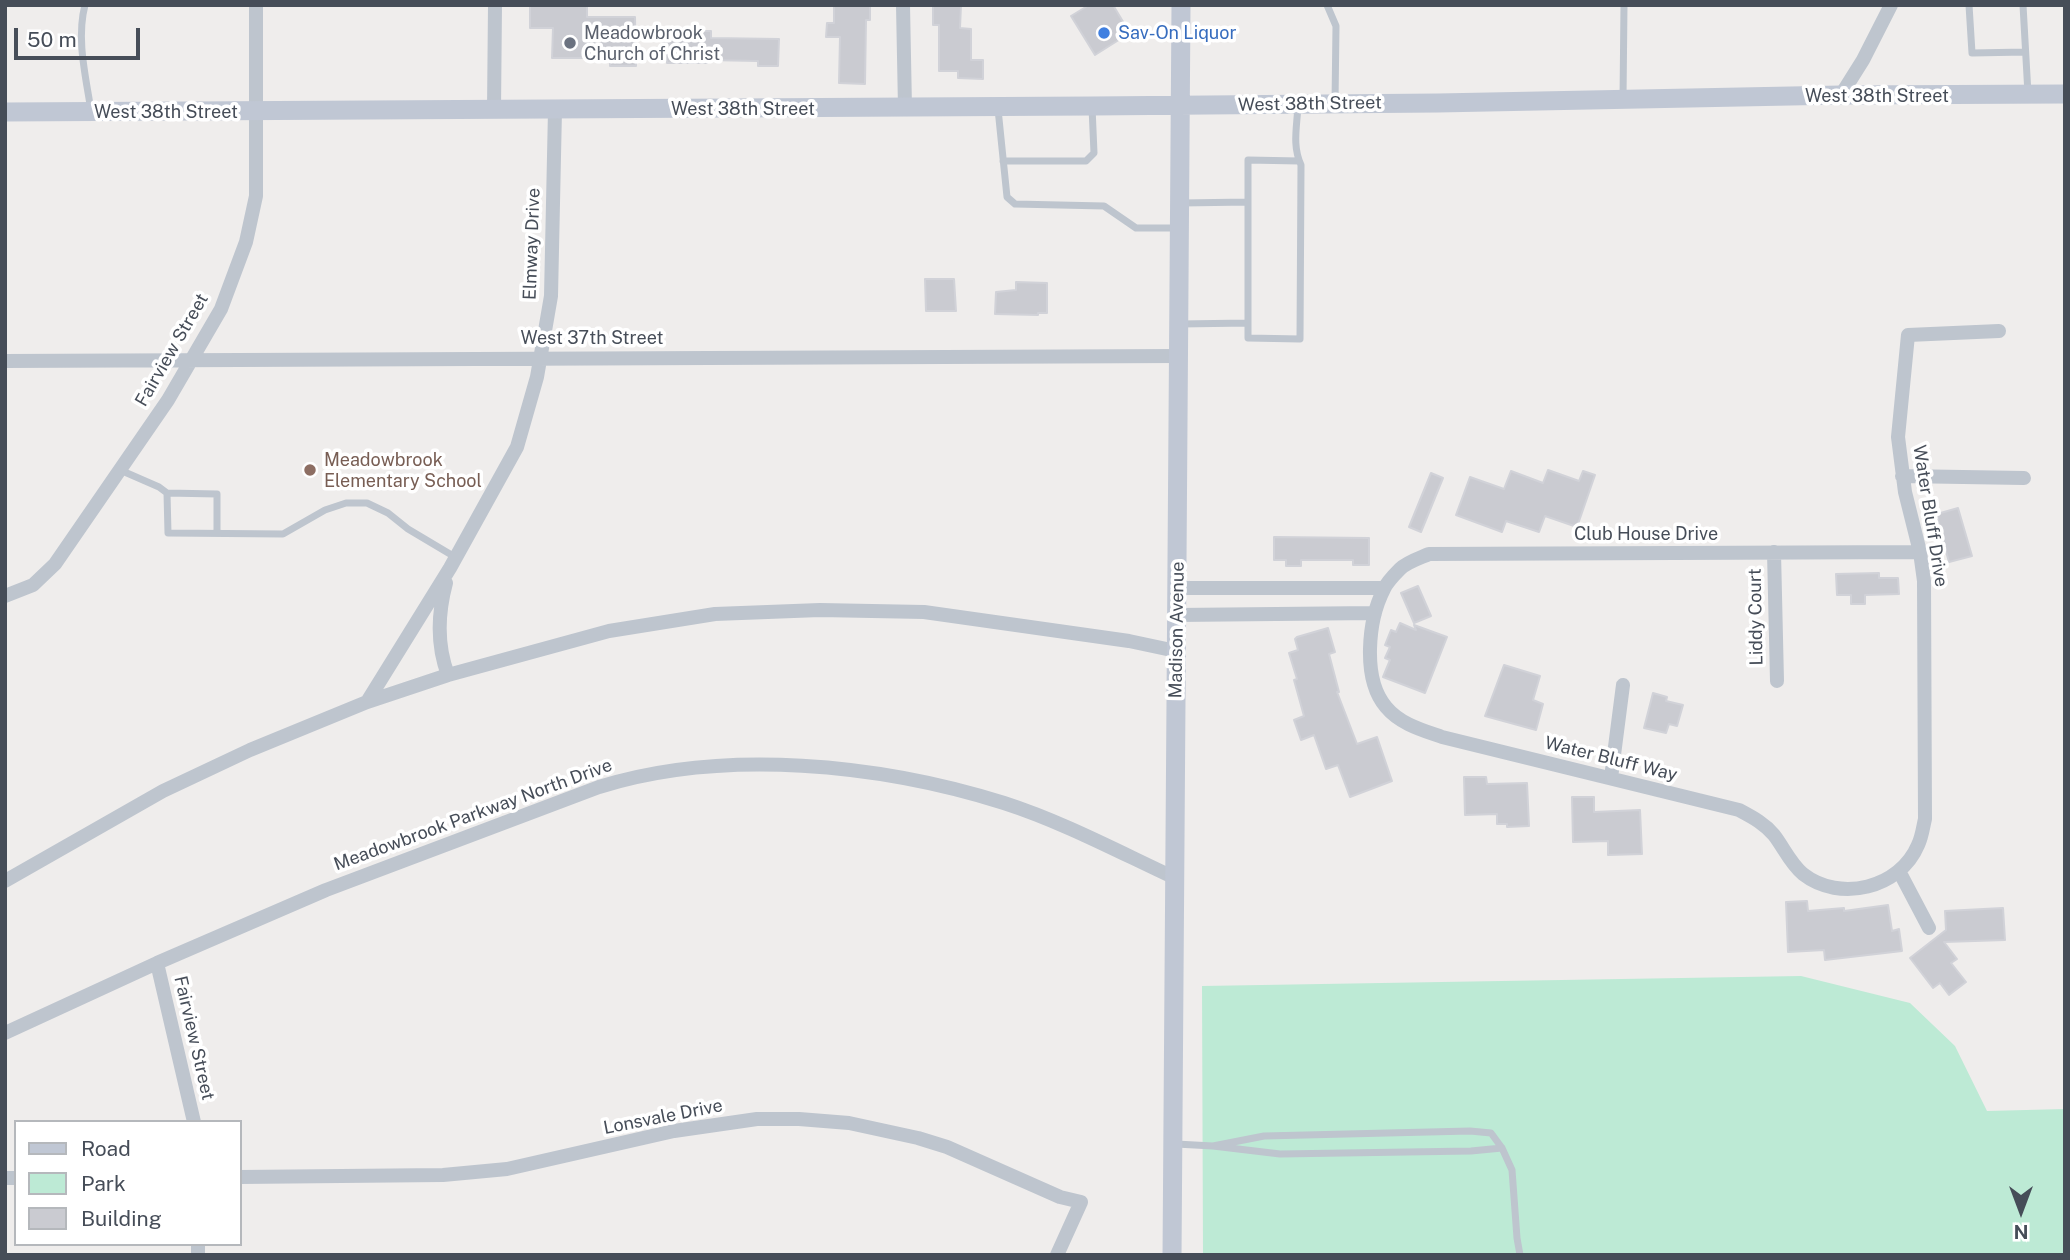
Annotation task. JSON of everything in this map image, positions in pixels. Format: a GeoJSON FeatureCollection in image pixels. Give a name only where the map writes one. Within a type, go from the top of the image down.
{"type":"FeatureCollection","features":[{"type":"Feature","properties":{"kind":"main road","name":"Madison Avenue"},"geometry":{"type":"LineString","coordinates":[[1172,1255],[1181,5]]}},
{"type":"Feature","properties":{"kind":"main road","name":"West 38th Street"},"geometry":{"type":"LineString","coordinates":[[5,112],[905,108],[2065,94]]}},
{"type":"Feature","properties":{"kind":"street","name":"Fairview Street"},"geometry":{"type":"LineString","coordinates":[[5,596],[24,590],[41,579],[55,564],[168,400],[221,309],[246,243],[256,196],[257,5]]}},
{"type":"Feature","properties":{"kind":"street"},"geometry":{"type":"LineString","coordinates":[[495,5],[495,110]]}},
{"type":"Feature","properties":{"kind":"street"},"geometry":{"type":"LineString","coordinates":[[903,5],[905,108]]}},
{"type":"Feature","properties":{"kind":"street"},"geometry":{"type":"LineString","coordinates":[[1841,95],[1863,60],[1891,5]]}},
{"type":"Feature","properties":{"kind":"street","name":"Elmway Drive"},"geometry":{"type":"LineString","coordinates":[[368,702],[517,447],[537,377],[551,296],[555,110]]}},
{"type":"Feature","properties":{"kind":"street","name":"Water Bluff Drive"},"geometry":{"type":"LineString","coordinates":[[1899,871],[1918,846],[1925,819],[1924,581],[1902,477],[1898,437],[1908,335],[1999,331]]}},
{"type":"Feature","properties":{"kind":"street","name":"West 37th Street"},"geometry":{"type":"LineString","coordinates":[[5,361],[1179,356]]}},
{"type":"Feature","properties":{"kind":"street"},"geometry":{"type":"LineString","coordinates":[[1902,477],[2024,478]]}},
{"type":"Feature","properties":{"kind":"street","name":"Liddy Court"},"geometry":{"type":"LineString","coordinates":[[1774,552],[1777,681]]}},
{"type":"Feature","properties":{"kind":"street","name":"Club House Drive"},"geometry":{"type":"LineString","coordinates":[[1375,613],[1384,588],[1403,566],[1429,554],[1920,552]]}},
{"type":"Feature","properties":{"kind":"street","name":"Elmway Drive"},"geometry":{"type":"LineString","coordinates":[[447,675],[442,660],[440,633],[442,600],[452,562]]}},
{"type":"Feature","properties":{"kind":"street"},"geometry":{"type":"LineString","coordinates":[[1177,588],[1384,588]]}},
{"type":"Feature","properties":{"kind":"street"},"geometry":{"type":"LineString","coordinates":[[5,881],[163,791],[250,750],[368,702],[447,675],[610,631],[715,614],[820,610],[924,612],[1129,641],[1176,651]]}},
{"type":"Feature","properties":{"kind":"street"},"geometry":{"type":"LineString","coordinates":[[1177,615],[1375,613]]}},
{"type":"Feature","properties":{"kind":"street","name":"Water Bluff Way"},"geometry":{"type":"LineString","coordinates":[[1375,613],[1371,673],[1375,690],[1386,707],[1400,721],[1442,737],[1739,810],[1758,820],[1774,835],[1786,855],[1804,874],[1827,886],[1853,890],[1879,884],[1899,871]]}},
{"type":"Feature","properties":{"kind":"street"},"geometry":{"type":"LineString","coordinates":[[1611,778],[1623,685]]}},
{"type":"Feature","properties":{"kind":"street","name":"Meadowbrook Parkway North Drive"},"geometry":{"type":"LineString","coordinates":[[5,1033],[326,890],[599,787],[633,777],[682,769],[742,765],[818,767],[883,774],[932,783],[1005,804],[1042,818],[1175,878]]}},
{"type":"Feature","properties":{"kind":"street"},"geometry":{"type":"LineString","coordinates":[[1899,871],[1929,928]]}},
{"type":"Feature","properties":{"kind":"street","name":"Fairview Street"},"geometry":{"type":"LineString","coordinates":[[158,963],[194,1120]]}},
{"type":"Feature","properties":{"kind":"street","name":"Lonsvale Drive"},"geometry":{"type":"LineString","coordinates":[[242,1177],[443,1175],[507,1168],[674,1131],[757,1119],[849,1123],[947,1147],[1060,1197],[1081,1202],[1057,1255]]}},
{"type":"Feature","properties":{"kind":"lane"},"geometry":{"type":"LineString","coordinates":[[85,5],[82,17],[83,55],[91,112]]}},
{"type":"Feature","properties":{"kind":"lane"},"geometry":{"type":"LineString","coordinates":[[1327,5],[1336,26],[1335,103]]}},
{"type":"Feature","properties":{"kind":"lane"},"geometry":{"type":"LineString","coordinates":[[1623,99],[1624,5]]}},
{"type":"Feature","properties":{"kind":"lane"},"geometry":{"type":"LineString","coordinates":[[1969,5],[1972,53],[2025,52]]}},
{"type":"Feature","properties":{"kind":"lane"},"geometry":{"type":"LineString","coordinates":[[2023,5],[2028,94]]}},
{"type":"Feature","properties":{"kind":"lane"},"geometry":{"type":"LineString","coordinates":[[1298,104],[1295,150],[1301,165],[1300,339],[1248,338],[1248,160],[1299,161]]}},
{"type":"Feature","properties":{"kind":"lane"},"geometry":{"type":"LineString","coordinates":[[1003,162],[1086,161],[1094,153],[1092,106]]}},
{"type":"Feature","properties":{"kind":"lane"},"geometry":{"type":"LineString","coordinates":[[997,107],[1007,197],[1015,204],[1104,206],[1136,228],[1180,228]]}},
{"type":"Feature","properties":{"kind":"lane"},"geometry":{"type":"LineString","coordinates":[[1180,203],[1248,202]]}},
{"type":"Feature","properties":{"kind":"lane"},"geometry":{"type":"LineString","coordinates":[[1180,324],[1248,323]]}},
{"type":"Feature","properties":{"kind":"lane"},"geometry":{"type":"LineString","coordinates":[[120,470],[167,493],[217,494],[217,533]]}},
{"type":"Feature","properties":{"kind":"lane"},"geometry":{"type":"LineString","coordinates":[[167,493],[168,533],[283,534],[325,510],[346,503],[367,503],[388,513],[452,562]]}},
{"type":"Feature","properties":{"kind":"lane"},"geometry":{"type":"LineString","coordinates":[[1213,1146],[1264,1136],[1470,1131],[1491,1133],[1513,1170],[1520,1255]]}},
{"type":"Feature","properties":{"kind":"lane"},"geometry":{"type":"LineString","coordinates":[[1173,1143],[1280,1154],[1471,1151],[1502,1148]]}},
{"type":"Feature","properties":{"kind":"green space"},"geometry":{"type":"Polygon","coordinates":[[[1801,976],[1910,1003],[1955,1046],[1987,1111],[2065,1109],[2065,1255],[1203,1255],[1202,986],[1801,976]]]}},
{"type":"Feature","properties":{"kind":"building"},"geometry":{"type":"Polygon","coordinates":[[[530,5],[587,5],[587,17],[635,17],[636,66],[610,66],[610,58],[552,58],[553,28],[530,28],[530,5]]]}},
{"type":"Feature","properties":{"kind":"building"},"geometry":{"type":"Polygon","coordinates":[[[834,5],[870,5],[870,20],[866,20],[865,84],[839,83],[840,37],[826,37],[827,23],[834,23],[834,5]]]}},
{"type":"Feature","properties":{"kind":"building"},"geometry":{"type":"Polygon","coordinates":[[[933,5],[961,5],[960,28],[971,29],[971,60],[983,60],[983,79],[958,78],[958,71],[939,71],[939,25],[933,25],[933,5]]]}},
{"type":"Feature","properties":{"kind":"building","name":"Sav-On Liquor"},"geometry":{"type":"Polygon","coordinates":[[[1089,5],[1113,5],[1128,30],[1125,36],[1095,55],[1071,16],[1089,5]]]}},
{"type":"Feature","properties":{"kind":"building"},"geometry":{"type":"Polygon","coordinates":[[[675,28],[711,31],[711,38],[779,39],[778,66],[758,66],[758,61],[707,60],[707,63],[667,63],[664,61],[663,32],[675,32],[675,28]]]}},
{"type":"Feature","properties":{"kind":"building"},"geometry":{"type":"Polygon","coordinates":[[[925,279],[954,279],[956,311],[926,311],[925,279]]]}},
{"type":"Feature","properties":{"kind":"building"},"geometry":{"type":"Polygon","coordinates":[[[1016,282],[1047,283],[1047,313],[995,314],[996,292],[1016,290],[1016,282]]]}},
{"type":"Feature","properties":{"kind":"building"},"geometry":{"type":"Polygon","coordinates":[[[1548,470],[1579,481],[1583,471],[1595,475],[1577,527],[1545,516],[1539,532],[1506,521],[1502,532],[1456,515],[1470,477],[1504,489],[1511,471],[1543,483],[1548,470]]]}},
{"type":"Feature","properties":{"kind":"building"},"geometry":{"type":"Polygon","coordinates":[[[1431,473],[1443,478],[1421,532],[1409,527],[1431,473]]]}},
{"type":"Feature","properties":{"kind":"building"},"geometry":{"type":"Polygon","coordinates":[[[1958,508],[1972,556],[1949,562],[1945,548],[1940,549],[1934,526],[1939,524],[1937,514],[1958,508]]]}},
{"type":"Feature","properties":{"kind":"building"},"geometry":{"type":"Polygon","coordinates":[[[1274,537],[1369,538],[1369,565],[1353,565],[1353,560],[1301,560],[1301,566],[1286,566],[1286,560],[1274,560],[1274,537]]]}},
{"type":"Feature","properties":{"kind":"building"},"geometry":{"type":"Polygon","coordinates":[[[1879,573],[1879,578],[1898,578],[1899,594],[1865,595],[1865,604],[1851,604],[1851,595],[1837,595],[1836,574],[1879,573]]]}},
{"type":"Feature","properties":{"kind":"building"},"geometry":{"type":"Polygon","coordinates":[[[1418,586],[1431,616],[1414,623],[1401,593],[1418,586]]]}},
{"type":"Feature","properties":{"kind":"building"},"geometry":{"type":"Polygon","coordinates":[[[1400,623],[1416,630],[1414,625],[1447,637],[1425,693],[1383,677],[1390,660],[1385,658],[1390,647],[1385,645],[1391,630],[1396,632],[1400,623]]]}},
{"type":"Feature","properties":{"kind":"building"},"geometry":{"type":"Polygon","coordinates":[[[1328,628],[1335,652],[1329,654],[1337,692],[1357,744],[1377,737],[1392,781],[1350,797],[1338,765],[1326,769],[1314,735],[1301,740],[1294,720],[1304,716],[1289,653],[1298,650],[1295,639],[1297,637],[1328,628]]]}},
{"type":"Feature","properties":{"kind":"building"},"geometry":{"type":"Polygon","coordinates":[[[1504,665],[1540,676],[1533,700],[1543,704],[1536,730],[1485,716],[1504,665]]]}},
{"type":"Feature","properties":{"kind":"building"},"geometry":{"type":"Polygon","coordinates":[[[1653,693],[1667,697],[1666,701],[1683,705],[1677,726],[1669,724],[1666,733],[1644,728],[1653,693]]]}},
{"type":"Feature","properties":{"kind":"building"},"geometry":{"type":"Polygon","coordinates":[[[1464,777],[1486,777],[1487,784],[1527,783],[1529,826],[1507,827],[1507,824],[1497,824],[1497,814],[1465,815],[1464,777]]]}},
{"type":"Feature","properties":{"kind":"building"},"geometry":{"type":"Polygon","coordinates":[[[1572,797],[1594,797],[1594,812],[1640,810],[1642,854],[1608,855],[1608,841],[1573,842],[1572,797]]]}},
{"type":"Feature","properties":{"kind":"building"},"geometry":{"type":"Polygon","coordinates":[[[1807,901],[1808,911],[1844,908],[1844,911],[1888,905],[1892,931],[1899,929],[1902,951],[1825,960],[1824,950],[1788,952],[1786,902],[1807,901]]]}},
{"type":"Feature","properties":{"kind":"building"},"geometry":{"type":"Polygon","coordinates":[[[2003,908],[2005,940],[1944,942],[1957,959],[1951,963],[1966,982],[1949,995],[1940,983],[1933,988],[1910,958],[1946,930],[1945,911],[2003,908]]]}},
{"type":"Feature","properties":{"kind":"place","name":"Sav-On Liquor"},"geometry":{"type":"Point","coordinates":[1104,33]}},
{"type":"Feature","properties":{"kind":"place","name":"Meadowbrook Church of Christ"},"geometry":{"type":"Point","coordinates":[570,43]}},
{"type":"Feature","properties":{"kind":"place","name":"Meadowbrook Elementary School"},"geometry":{"type":"Point","coordinates":[310,470]}}]}
